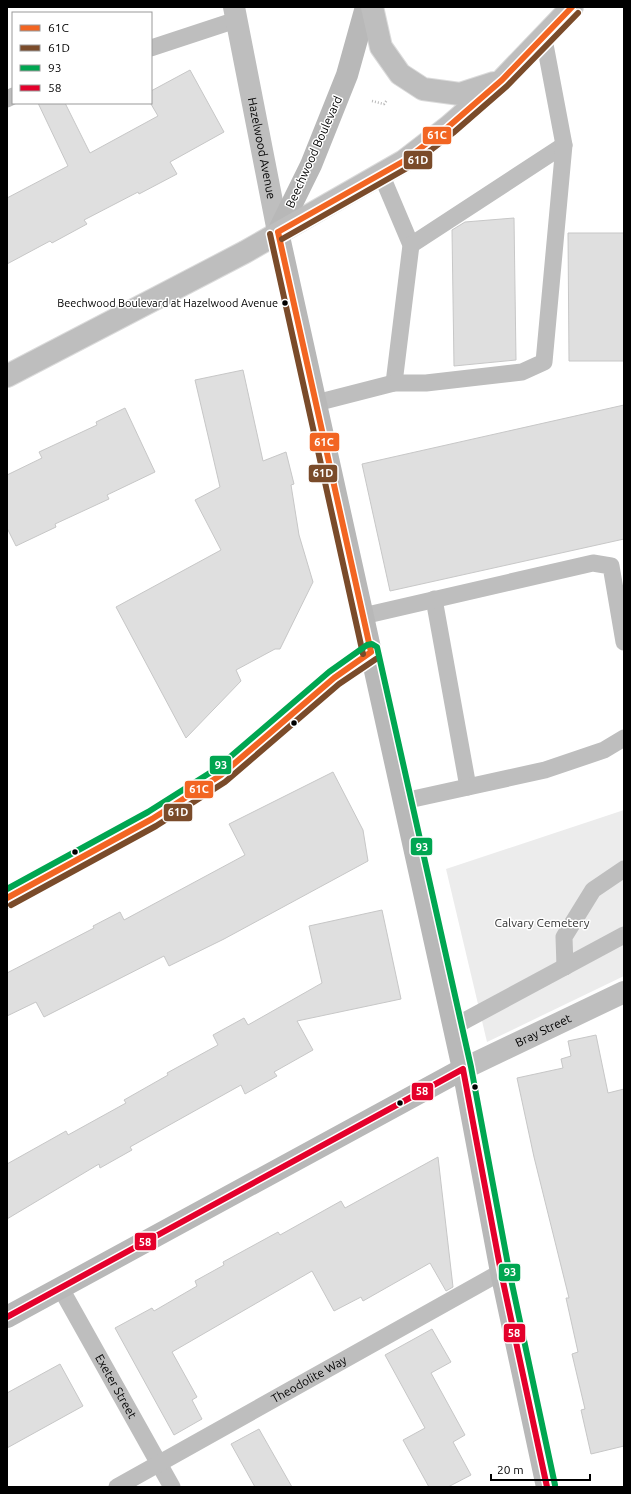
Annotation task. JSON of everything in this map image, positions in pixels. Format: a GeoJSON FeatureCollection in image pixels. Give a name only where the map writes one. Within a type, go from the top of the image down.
{"type":"FeatureCollection","features":[{"type":"Feature","properties":{"kind":"main road","name":"Beechwood Boulevard"},"geometry":{"type":"LineString","coordinates":[[278,232],[311,165],[344,81],[366,7]]}},
{"type":"Feature","properties":{"kind":"main road"},"geometry":{"type":"LineString","coordinates":[[372,7],[381,47],[400,74],[423,89],[460,94],[502,80]]}},
{"type":"Feature","properties":{"kind":"main road"},"geometry":{"type":"LineString","coordinates":[[7,376],[245,252],[404,161],[437,136],[502,80],[544,39],[572,7]]}},
{"type":"Feature","properties":{"kind":"main road","name":"Hazelwood Avenue"},"geometry":{"type":"LineString","coordinates":[[235,13],[278,232],[463,1069],[501,1272],[547,1487]]}},
{"type":"Feature","properties":{"kind":"main road"},"geometry":{"type":"LineString","coordinates":[[7,898],[152,819],[221,775],[334,678],[371,652]]}},
{"type":"Feature","properties":{"kind":"main road","name":"Bray Street"},"geometry":{"type":"LineString","coordinates":[[463,1069],[624,992]]}},
{"type":"Feature","properties":{"kind":"main road"},"geometry":{"type":"LineString","coordinates":[[7,1317],[60,1286],[463,1069]]}},
{"type":"Feature","properties":{"kind":"lane"},"geometry":{"type":"LineString","coordinates":[[152,48],[235,13]]}},
{"type":"Feature","properties":{"kind":"lane"},"geometry":{"type":"LineString","coordinates":[[316,403],[394,384],[426,383],[522,372],[544,362],[564,145],[544,39]]}},
{"type":"Feature","properties":{"kind":"lane"},"geometry":{"type":"LineString","coordinates":[[412,245],[564,145]]}},
{"type":"Feature","properties":{"kind":"lane"},"geometry":{"type":"LineString","coordinates":[[381,174],[412,245],[394,384]]}},
{"type":"Feature","properties":{"kind":"lane"},"geometry":{"type":"LineString","coordinates":[[363,616],[593,563],[611,566],[624,642]]}},
{"type":"Feature","properties":{"kind":"lane"},"geometry":{"type":"LineString","coordinates":[[434,599],[468,787]]}},
{"type":"Feature","properties":{"kind":"lane"},"geometry":{"type":"LineString","coordinates":[[404,801],[545,770],[604,750],[624,738]]}},
{"type":"Feature","properties":{"kind":"lane"},"geometry":{"type":"LineString","coordinates":[[565,967],[564,937],[593,890],[624,869]]}},
{"type":"Feature","properties":{"kind":"lane"},"geometry":{"type":"LineString","coordinates":[[453,1027],[624,935]]}},
{"type":"Feature","properties":{"kind":"lane","name":"Theodolite Way"},"geometry":{"type":"LineString","coordinates":[[117,1487],[501,1272]]}},
{"type":"Feature","properties":{"kind":"lane","name":"Exeter Street"},"geometry":{"type":"LineString","coordinates":[[60,1286],[172,1487]]}},
{"type":"Feature","properties":{"kind":"green space","name":"Calvary Cemetery"},"geometry":{"type":"Polygon","coordinates":[[[624,810],[624,976],[487,1042],[446,869],[624,810]]]}},
{"type":"Feature","properties":{"kind":"building"},"geometry":{"type":"Polygon","coordinates":[[[190,70],[224,132],[170,162],[177,174],[84,220],[87,224],[52,243],[50,241],[7,264],[7,198],[68,166],[38,104],[66,104],[90,153],[158,116],[151,104],[152,90],[190,70]]]}},
{"type":"Feature","properties":{"kind":"building"},"geometry":{"type":"Polygon","coordinates":[[[514,218],[516,360],[454,366],[452,230],[465,222],[514,218]]]}},
{"type":"Feature","properties":{"kind":"building"},"geometry":{"type":"Polygon","coordinates":[[[568,233],[624,233],[624,361],[569,361],[568,233]]]}},
{"type":"Feature","properties":{"kind":"building"},"geometry":{"type":"Polygon","coordinates":[[[243,370],[263,461],[286,452],[294,484],[291,485],[299,535],[313,582],[280,649],[275,649],[236,670],[241,681],[186,738],[116,607],[221,550],[195,500],[220,487],[195,380],[243,370]]]}},
{"type":"Feature","properties":{"kind":"building"},"geometry":{"type":"Polygon","coordinates":[[[624,405],[624,539],[390,591],[362,464],[624,405]]]}},
{"type":"Feature","properties":{"kind":"building"},"geometry":{"type":"Polygon","coordinates":[[[125,408],[155,472],[107,495],[109,499],[55,524],[56,527],[16,546],[7,528],[7,475],[42,458],[39,452],[97,425],[96,422],[125,408]]]}},
{"type":"Feature","properties":{"kind":"building"},"geometry":{"type":"Polygon","coordinates":[[[333,772],[363,830],[368,861],[224,939],[169,966],[164,956],[44,1017],[36,1002],[7,1016],[7,973],[94,928],[93,926],[120,912],[124,920],[245,855],[229,824],[333,772]]]}},
{"type":"Feature","properties":{"kind":"building"},"geometry":{"type":"Polygon","coordinates":[[[382,910],[401,999],[297,1021],[313,1050],[274,1072],[277,1076],[245,1094],[241,1085],[130,1147],[132,1150],[100,1168],[99,1164],[7,1219],[7,1164],[66,1131],[68,1135],[126,1103],[124,1100],[168,1075],[167,1073],[218,1045],[213,1035],[244,1018],[248,1025],[322,983],[309,926],[382,910]]]}},
{"type":"Feature","properties":{"kind":"building"},"geometry":{"type":"Polygon","coordinates":[[[596,1035],[608,1093],[624,1089],[624,1446],[591,1454],[581,1410],[585,1409],[572,1354],[578,1352],[566,1298],[569,1298],[534,1157],[517,1078],[563,1068],[561,1059],[571,1056],[568,1041],[596,1035]]]}},
{"type":"Feature","properties":{"kind":"building"},"geometry":{"type":"Polygon","coordinates":[[[438,1157],[453,1287],[446,1291],[430,1263],[363,1301],[361,1297],[334,1311],[312,1271],[172,1352],[197,1397],[192,1400],[202,1419],[174,1435],[115,1328],[152,1308],[154,1311],[197,1286],[195,1281],[224,1265],[223,1262],[278,1232],[280,1235],[341,1201],[345,1208],[438,1157]]]}},
{"type":"Feature","properties":{"kind":"building"},"geometry":{"type":"Polygon","coordinates":[[[432,1329],[451,1362],[431,1373],[465,1435],[453,1442],[471,1475],[448,1487],[429,1487],[403,1440],[425,1428],[385,1355],[432,1329]]]}},
{"type":"Feature","properties":{"kind":"building"},"geometry":{"type":"Polygon","coordinates":[[[60,1364],[83,1406],[7,1448],[7,1393],[60,1364]]]}},
{"type":"Feature","properties":{"kind":"building"},"geometry":{"type":"Polygon","coordinates":[[[259,1429],[292,1487],[255,1487],[231,1444],[259,1429]]]}},
{"type":"Feature","properties":{"kind":"transit line","name":"61C"},"geometry":{"type":"LineString","coordinates":[[278,232],[404,161],[448,127],[502,80],[572,7]]}},
{"type":"Feature","properties":{"kind":"transit line","name":"61D"},"geometry":{"type":"LineString","coordinates":[[282,239],[409,167],[453,133],[507,86],[578,13]]}},
{"type":"Feature","properties":{"kind":"transit line","name":"61C"},"geometry":{"type":"LineString","coordinates":[[278,232],[371,652]]}},
{"type":"Feature","properties":{"kind":"transit line","name":"61D"},"geometry":{"type":"LineString","coordinates":[[270,234],[363,654]]}},
{"type":"Feature","properties":{"kind":"transit line","name":"93"},"geometry":{"type":"LineString","coordinates":[[7,889],[148,812],[216,769],[329,672],[367,645],[372,644],[377,647],[471,1067],[509,1270],[555,1485]]}},
{"type":"Feature","properties":{"kind":"transit line","name":"61C"},"geometry":{"type":"LineString","coordinates":[[7,898],[152,819],[221,775],[334,678],[371,652]]}},
{"type":"Feature","properties":{"kind":"transit line","name":"61D"},"geometry":{"type":"LineString","coordinates":[[11,905],[156,826],[225,782],[339,684],[376,659]]}},
{"type":"Feature","properties":{"kind":"transit line","name":"58"},"geometry":{"type":"LineString","coordinates":[[7,1317],[463,1069],[501,1272],[547,1487]]}},
{"type":"Feature","properties":{"kind":"place","name":"Beechwood Boulevard at Hazelwood Avenue"},"geometry":{"type":"Point","coordinates":[285,303]}}]}
